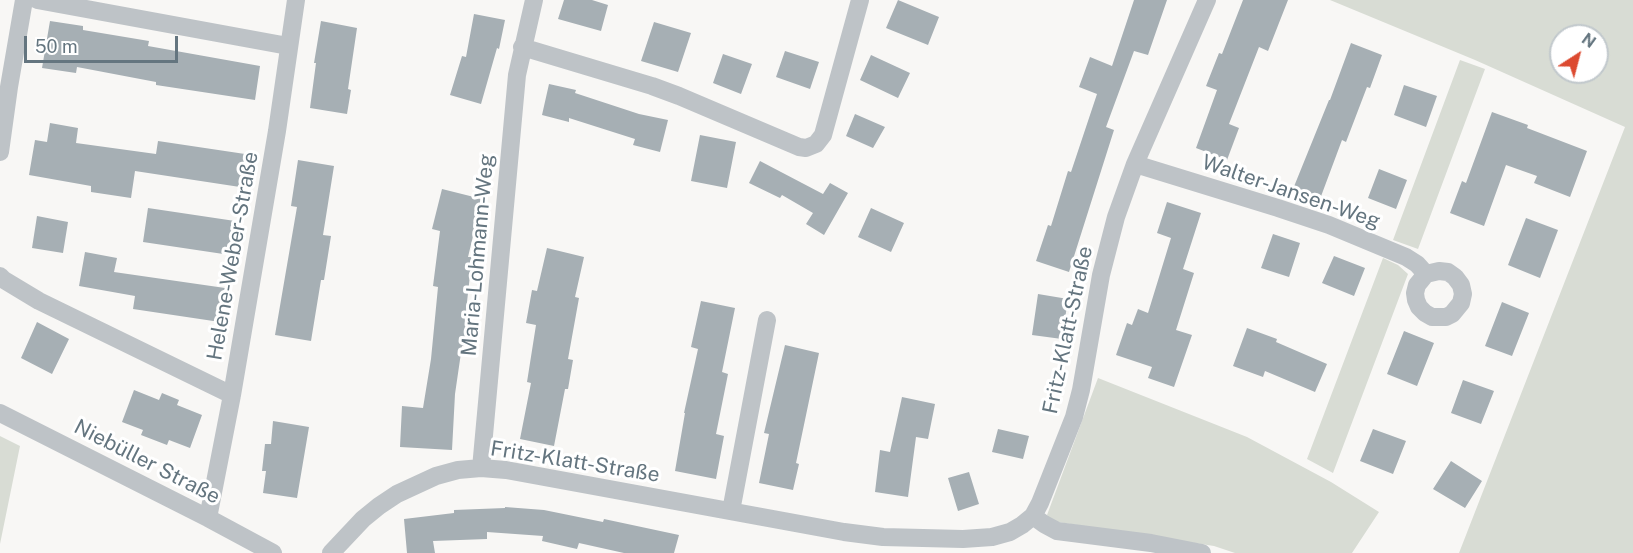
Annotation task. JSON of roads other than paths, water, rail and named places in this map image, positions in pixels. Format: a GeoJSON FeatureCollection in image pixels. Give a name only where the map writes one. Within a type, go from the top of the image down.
{"type":"FeatureCollection","features":[{"type":"Feature","properties":{"kind":"street"},"geometry":{"type":"LineString","coordinates":[[0,152],[24,0]]}},
{"type":"Feature","properties":{"kind":"street"},"geometry":{"type":"LineString","coordinates":[[37,0],[288,46]]}},
{"type":"Feature","properties":{"kind":"street","name":"Helene-Weber-Straße"},"geometry":{"type":"LineString","coordinates":[[208,518],[232,396],[277,131],[296,0]]}},
{"type":"Feature","properties":{"kind":"street","name":"Maria-Lohmann-Weg"},"geometry":{"type":"LineString","coordinates":[[481,468],[517,75],[534,0]]}},
{"type":"Feature","properties":{"kind":"street"},"geometry":{"type":"LineString","coordinates":[[522,47],[652,86],[806,148],[816,144],[824,135],[860,0]]}},
{"type":"Feature","properties":{"kind":"street","name":"Fritz-Klatt-Straße"},"geometry":{"type":"LineString","coordinates":[[331,553],[363,519],[397,494],[436,476],[458,470],[481,468],[506,470],[844,532],[883,537],[963,539],[992,537],[1010,532],[1022,525],[1033,516],[1040,503],[1074,417],[1081,390],[1101,275],[1116,217],[1135,164],[1207,0]]}},
{"type":"Feature","properties":{"kind":"street","name":"Walter-Jansen-Weg"},"geometry":{"type":"LineString","coordinates":[[1135,164],[1329,225],[1406,257],[1418,264],[1426,274]]}},
{"type":"Feature","properties":{"kind":"street"},"geometry":{"type":"LineString","coordinates":[[0,276],[39,301],[232,396]]}},
{"type":"Feature","properties":{"kind":"street"},"geometry":{"type":"LineString","coordinates":[[731,511],[767,320]]}},
{"type":"Feature","properties":{"kind":"street","name":"Niebüller Straße"},"geometry":{"type":"LineString","coordinates":[[0,412],[273,553]]}},
{"type":"Feature","properties":{"kind":"street"},"geometry":{"type":"LineString","coordinates":[[1033,516],[1044,525],[1057,531],[1151,543],[1202,553]]}}]}
